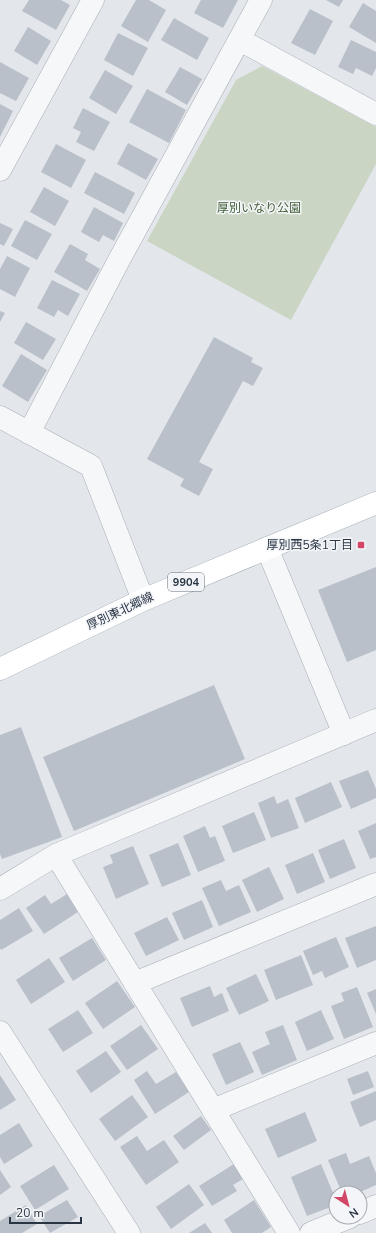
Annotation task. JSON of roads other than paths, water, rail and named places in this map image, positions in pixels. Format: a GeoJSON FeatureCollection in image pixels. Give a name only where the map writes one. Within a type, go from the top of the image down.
{"type":"FeatureCollection","features":[{"type":"Feature","properties":{"kind":"main road","name":"厚別東北郷線"},"geometry":{"type":"LineString","coordinates":[[0,669],[144,600],[376,503]]}},
{"type":"Feature","properties":{"kind":"street"},"geometry":{"type":"LineString","coordinates":[[0,170],[93,0]]}},
{"type":"Feature","properties":{"kind":"street"},"geometry":{"type":"LineString","coordinates":[[29,433],[119,260],[262,0]]}},
{"type":"Feature","properties":{"kind":"street"},"geometry":{"type":"LineString","coordinates":[[240,40],[374,107]]}},
{"type":"Feature","properties":{"kind":"street"},"geometry":{"type":"LineString","coordinates":[[0,417],[91,466],[144,600]]}},
{"type":"Feature","properties":{"kind":"street"},"geometry":{"type":"LineString","coordinates":[[267,548],[344,734]]}},
{"type":"Feature","properties":{"kind":"street"},"geometry":{"type":"LineString","coordinates":[[0,889],[56,855],[376,720]]}},
{"type":"Feature","properties":{"kind":"street"},"geometry":{"type":"LineString","coordinates":[[56,855],[289,1233]]}},
{"type":"Feature","properties":{"kind":"street"},"geometry":{"type":"LineString","coordinates":[[135,983],[376,884]]}},
{"type":"Feature","properties":{"kind":"street"},"geometry":{"type":"LineString","coordinates":[[0,1032],[129,1233]]}},
{"type":"Feature","properties":{"kind":"street"},"geometry":{"type":"LineString","coordinates":[[213,1110],[376,1043]]}},
{"type":"Feature","properties":{"kind":"street"},"geometry":{"type":"LineString","coordinates":[[311,1233],[330,1225]]}},
{"type":"Feature","properties":{"kind":"place","name":"厚別西5条1丁目"},"geometry":{"type":"Point","coordinates":[361,545]}},
{"type":"Feature","properties":{"kind":"park label","name":"厚別いなり公園"},"geometry":{"type":"Point","coordinates":[259,208]}}]}
